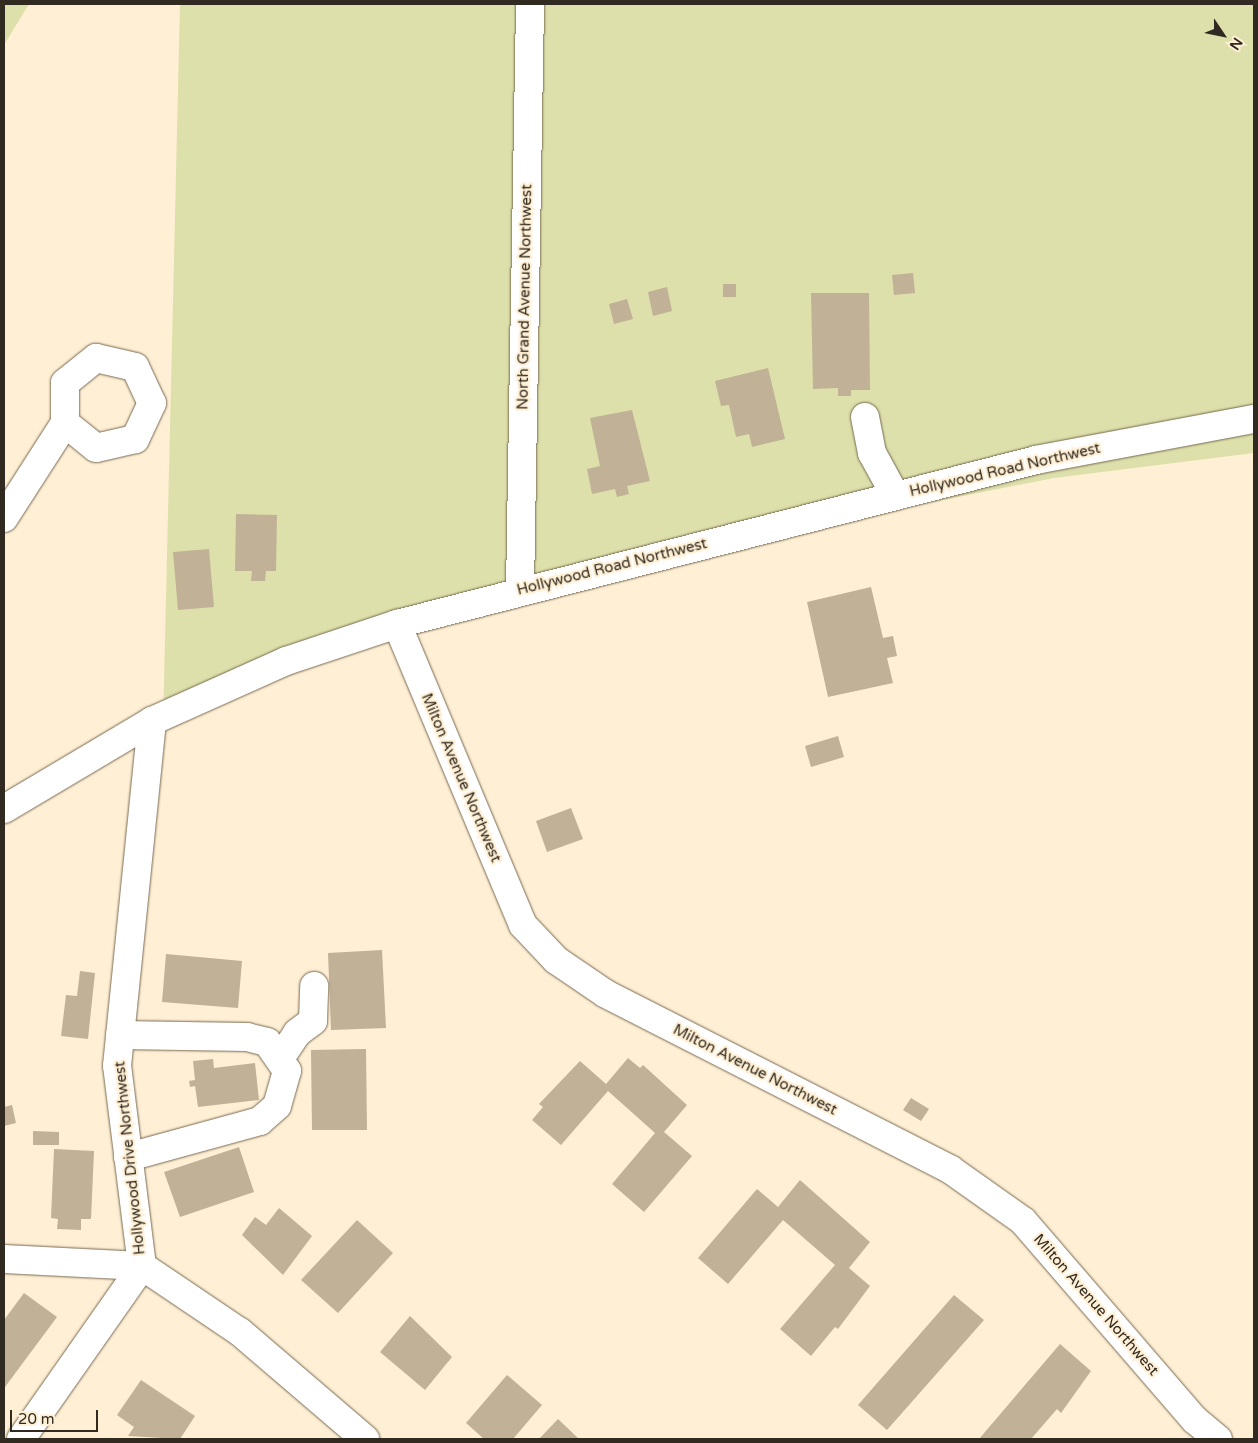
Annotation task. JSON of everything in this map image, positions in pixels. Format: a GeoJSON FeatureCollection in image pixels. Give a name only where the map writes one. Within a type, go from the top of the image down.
{"type":"FeatureCollection","features":[{"type":"Feature","properties":{"kind":"street","name":"North Grand Avenue Northwest"},"geometry":{"type":"LineString","coordinates":[[520,590],[530,4]]}},
{"type":"Feature","properties":{"kind":"street"},"geometry":{"type":"LineString","coordinates":[[866,417],[872,453],[895,495]]}},
{"type":"Feature","properties":{"kind":"street","name":"Hollywood Road Northwest"},"geometry":{"type":"LineString","coordinates":[[4,809],[152,721],[286,661],[397,624],[520,590],[1036,460],[1254,419]]}},
{"type":"Feature","properties":{"kind":"street"},"geometry":{"type":"LineString","coordinates":[[4,518],[65,423]]}},
{"type":"Feature","properties":{"kind":"street","name":"Milton Avenue Northwest"},"geometry":{"type":"LineString","coordinates":[[397,624],[523,925],[556,960],[606,994],[951,1170],[1023,1221],[1195,1420],[1218,1439]]}},
{"type":"Feature","properties":{"kind":"street","name":"Hollywood Drive Northwest"},"geometry":{"type":"LineString","coordinates":[[21,1439],[142,1266],[117,1066],[152,721]]}},
{"type":"Feature","properties":{"kind":"street"},"geometry":{"type":"LineString","coordinates":[[281,1057],[297,1033],[313,1021],[314,986]]}},
{"type":"Feature","properties":{"kind":"street"},"geometry":{"type":"LineString","coordinates":[[120,1035],[247,1037],[267,1042],[281,1057],[287,1071],[284,1089],[277,1106],[260,1121],[128,1156]]}},
{"type":"Feature","properties":{"kind":"street"},"geometry":{"type":"LineString","coordinates":[[4,1259],[142,1266],[240,1332],[365,1439]]}},
{"type":"Feature","properties":{"kind":"green space"},"geometry":{"type":"Polygon","coordinates":[[[4,4],[29,4],[4,45],[4,4]]]}},
{"type":"Feature","properties":{"kind":"green space"},"geometry":{"type":"Polygon","coordinates":[[[180,4],[1254,4],[1254,453],[1054,478],[532,581],[163,725],[180,4]]]}},
{"type":"Feature","properties":{"kind":"building"},"geometry":{"type":"Polygon","coordinates":[[[913,273],[915,293],[894,295],[892,275],[913,273]]]}},
{"type":"Feature","properties":{"kind":"building"},"geometry":{"type":"Polygon","coordinates":[[[723,284],[736,284],[736,297],[723,297],[723,284]]]}},
{"type":"Feature","properties":{"kind":"building"},"geometry":{"type":"Polygon","coordinates":[[[667,287],[672,311],[653,316],[648,292],[667,287]]]}},
{"type":"Feature","properties":{"kind":"building"},"geometry":{"type":"Polygon","coordinates":[[[811,293],[869,293],[870,390],[851,390],[851,396],[838,396],[838,388],[813,389],[811,293]]]}},
{"type":"Feature","properties":{"kind":"building"},"geometry":{"type":"Polygon","coordinates":[[[627,299],[633,319],[614,324],[609,304],[627,299]]]}},
{"type":"Feature","properties":{"kind":"building"},"geometry":{"type":"Polygon","coordinates":[[[768,368],[785,439],[752,447],[749,434],[736,437],[729,405],[721,406],[715,381],[768,368]]]}},
{"type":"Feature","properties":{"kind":"building"},"geometry":{"type":"Polygon","coordinates":[[[632,410],[650,481],[627,486],[629,494],[617,497],[615,489],[592,494],[587,469],[600,466],[590,418],[632,410]]]}},
{"type":"Feature","properties":{"kind":"building"},"geometry":{"type":"Polygon","coordinates":[[[236,514],[277,515],[276,571],[266,571],[265,581],[251,581],[252,571],[235,571],[236,514]]]}},
{"type":"Feature","properties":{"kind":"building"},"geometry":{"type":"Polygon","coordinates":[[[209,549],[214,607],[178,610],[173,552],[209,549]]]}},
{"type":"Feature","properties":{"kind":"building"},"geometry":{"type":"Polygon","coordinates":[[[871,587],[883,638],[893,636],[897,656],[887,658],[893,683],[828,697],[807,602],[871,587]]]}},
{"type":"Feature","properties":{"kind":"building"},"geometry":{"type":"Polygon","coordinates":[[[838,736],[844,757],[811,767],[805,746],[838,736]]]}},
{"type":"Feature","properties":{"kind":"building"},"geometry":{"type":"Polygon","coordinates":[[[571,808],[583,839],[547,852],[536,821],[571,808]]]}},
{"type":"Feature","properties":{"kind":"building"},"geometry":{"type":"Polygon","coordinates":[[[382,950],[386,1028],[331,1030],[328,953],[382,950]]]}},
{"type":"Feature","properties":{"kind":"building"},"geometry":{"type":"Polygon","coordinates":[[[166,954],[242,961],[238,1008],[162,1002],[166,954]]]}},
{"type":"Feature","properties":{"kind":"building"},"geometry":{"type":"Polygon","coordinates":[[[80,971],[95,973],[88,1039],[61,1036],[66,995],[77,996],[80,971]]]}},
{"type":"Feature","properties":{"kind":"building"},"geometry":{"type":"Polygon","coordinates":[[[366,1049],[367,1130],[312,1130],[311,1050],[366,1049]]]}},
{"type":"Feature","properties":{"kind":"building"},"geometry":{"type":"Polygon","coordinates":[[[628,1058],[640,1068],[643,1065],[687,1105],[664,1132],[692,1156],[644,1212],[612,1184],[655,1133],[608,1091],[561,1145],[532,1120],[543,1107],[539,1104],[580,1061],[606,1084],[628,1058]]]}},
{"type":"Feature","properties":{"kind":"building"},"geometry":{"type":"Polygon","coordinates":[[[213,1059],[214,1068],[255,1063],[259,1100],[198,1107],[195,1086],[190,1087],[189,1081],[195,1080],[193,1061],[213,1059]]]}},
{"type":"Feature","properties":{"kind":"building"},"geometry":{"type":"Polygon","coordinates":[[[911,1098],[929,1109],[921,1121],[903,1110],[911,1098]]]}},
{"type":"Feature","properties":{"kind":"building"},"geometry":{"type":"Polygon","coordinates":[[[12,1105],[16,1123],[4,1126],[4,1107],[12,1105]]]}},
{"type":"Feature","properties":{"kind":"building"},"geometry":{"type":"Polygon","coordinates":[[[33,1131],[59,1132],[59,1145],[33,1145],[33,1131]]]}},
{"type":"Feature","properties":{"kind":"building"},"geometry":{"type":"Polygon","coordinates":[[[239,1147],[254,1192],[180,1217],[164,1172],[239,1147]]]}},
{"type":"Feature","properties":{"kind":"building"},"geometry":{"type":"Polygon","coordinates":[[[54,1149],[94,1151],[91,1219],[81,1219],[81,1230],[57,1229],[58,1219],[51,1218],[54,1149]]]}},
{"type":"Feature","properties":{"kind":"building"},"geometry":{"type":"Polygon","coordinates":[[[800,1180],[870,1242],[849,1268],[870,1286],[838,1329],[835,1327],[811,1356],[780,1329],[835,1265],[783,1220],[728,1284],[698,1258],[757,1189],[778,1207],[800,1180]]]}},
{"type":"Feature","properties":{"kind":"building"},"geometry":{"type":"Polygon","coordinates":[[[279,1208],[312,1236],[283,1275],[242,1235],[255,1217],[266,1225],[279,1208]]]}},
{"type":"Feature","properties":{"kind":"building"},"geometry":{"type":"Polygon","coordinates":[[[357,1220],[393,1253],[338,1313],[301,1280],[357,1220]]]}},
{"type":"Feature","properties":{"kind":"building"},"geometry":{"type":"Polygon","coordinates":[[[24,1293],[57,1317],[5,1387],[4,1320],[24,1293]]]}},
{"type":"Feature","properties":{"kind":"building"},"geometry":{"type":"Polygon","coordinates":[[[954,1295],[984,1320],[887,1430],[858,1405],[954,1295]]]}},
{"type":"Feature","properties":{"kind":"building"},"geometry":{"type":"Polygon","coordinates":[[[410,1316],[452,1357],[425,1390],[380,1352],[410,1316]]]}},
{"type":"Feature","properties":{"kind":"building"},"geometry":{"type":"Polygon","coordinates":[[[1060,1344],[1091,1371],[1061,1413],[1057,1409],[1031,1439],[979,1439],[1060,1344]]]}},
{"type":"Feature","properties":{"kind":"building"},"geometry":{"type":"Polygon","coordinates":[[[507,1375],[542,1405],[513,1439],[484,1439],[466,1423],[507,1375]]]}},
{"type":"Feature","properties":{"kind":"building"},"geometry":{"type":"Polygon","coordinates":[[[141,1380],[195,1416],[180,1439],[128,1436],[134,1427],[117,1415],[141,1380]]]}},
{"type":"Feature","properties":{"kind":"building"},"geometry":{"type":"Polygon","coordinates":[[[558,1419],[579,1439],[539,1439],[558,1419]]]}}]}
